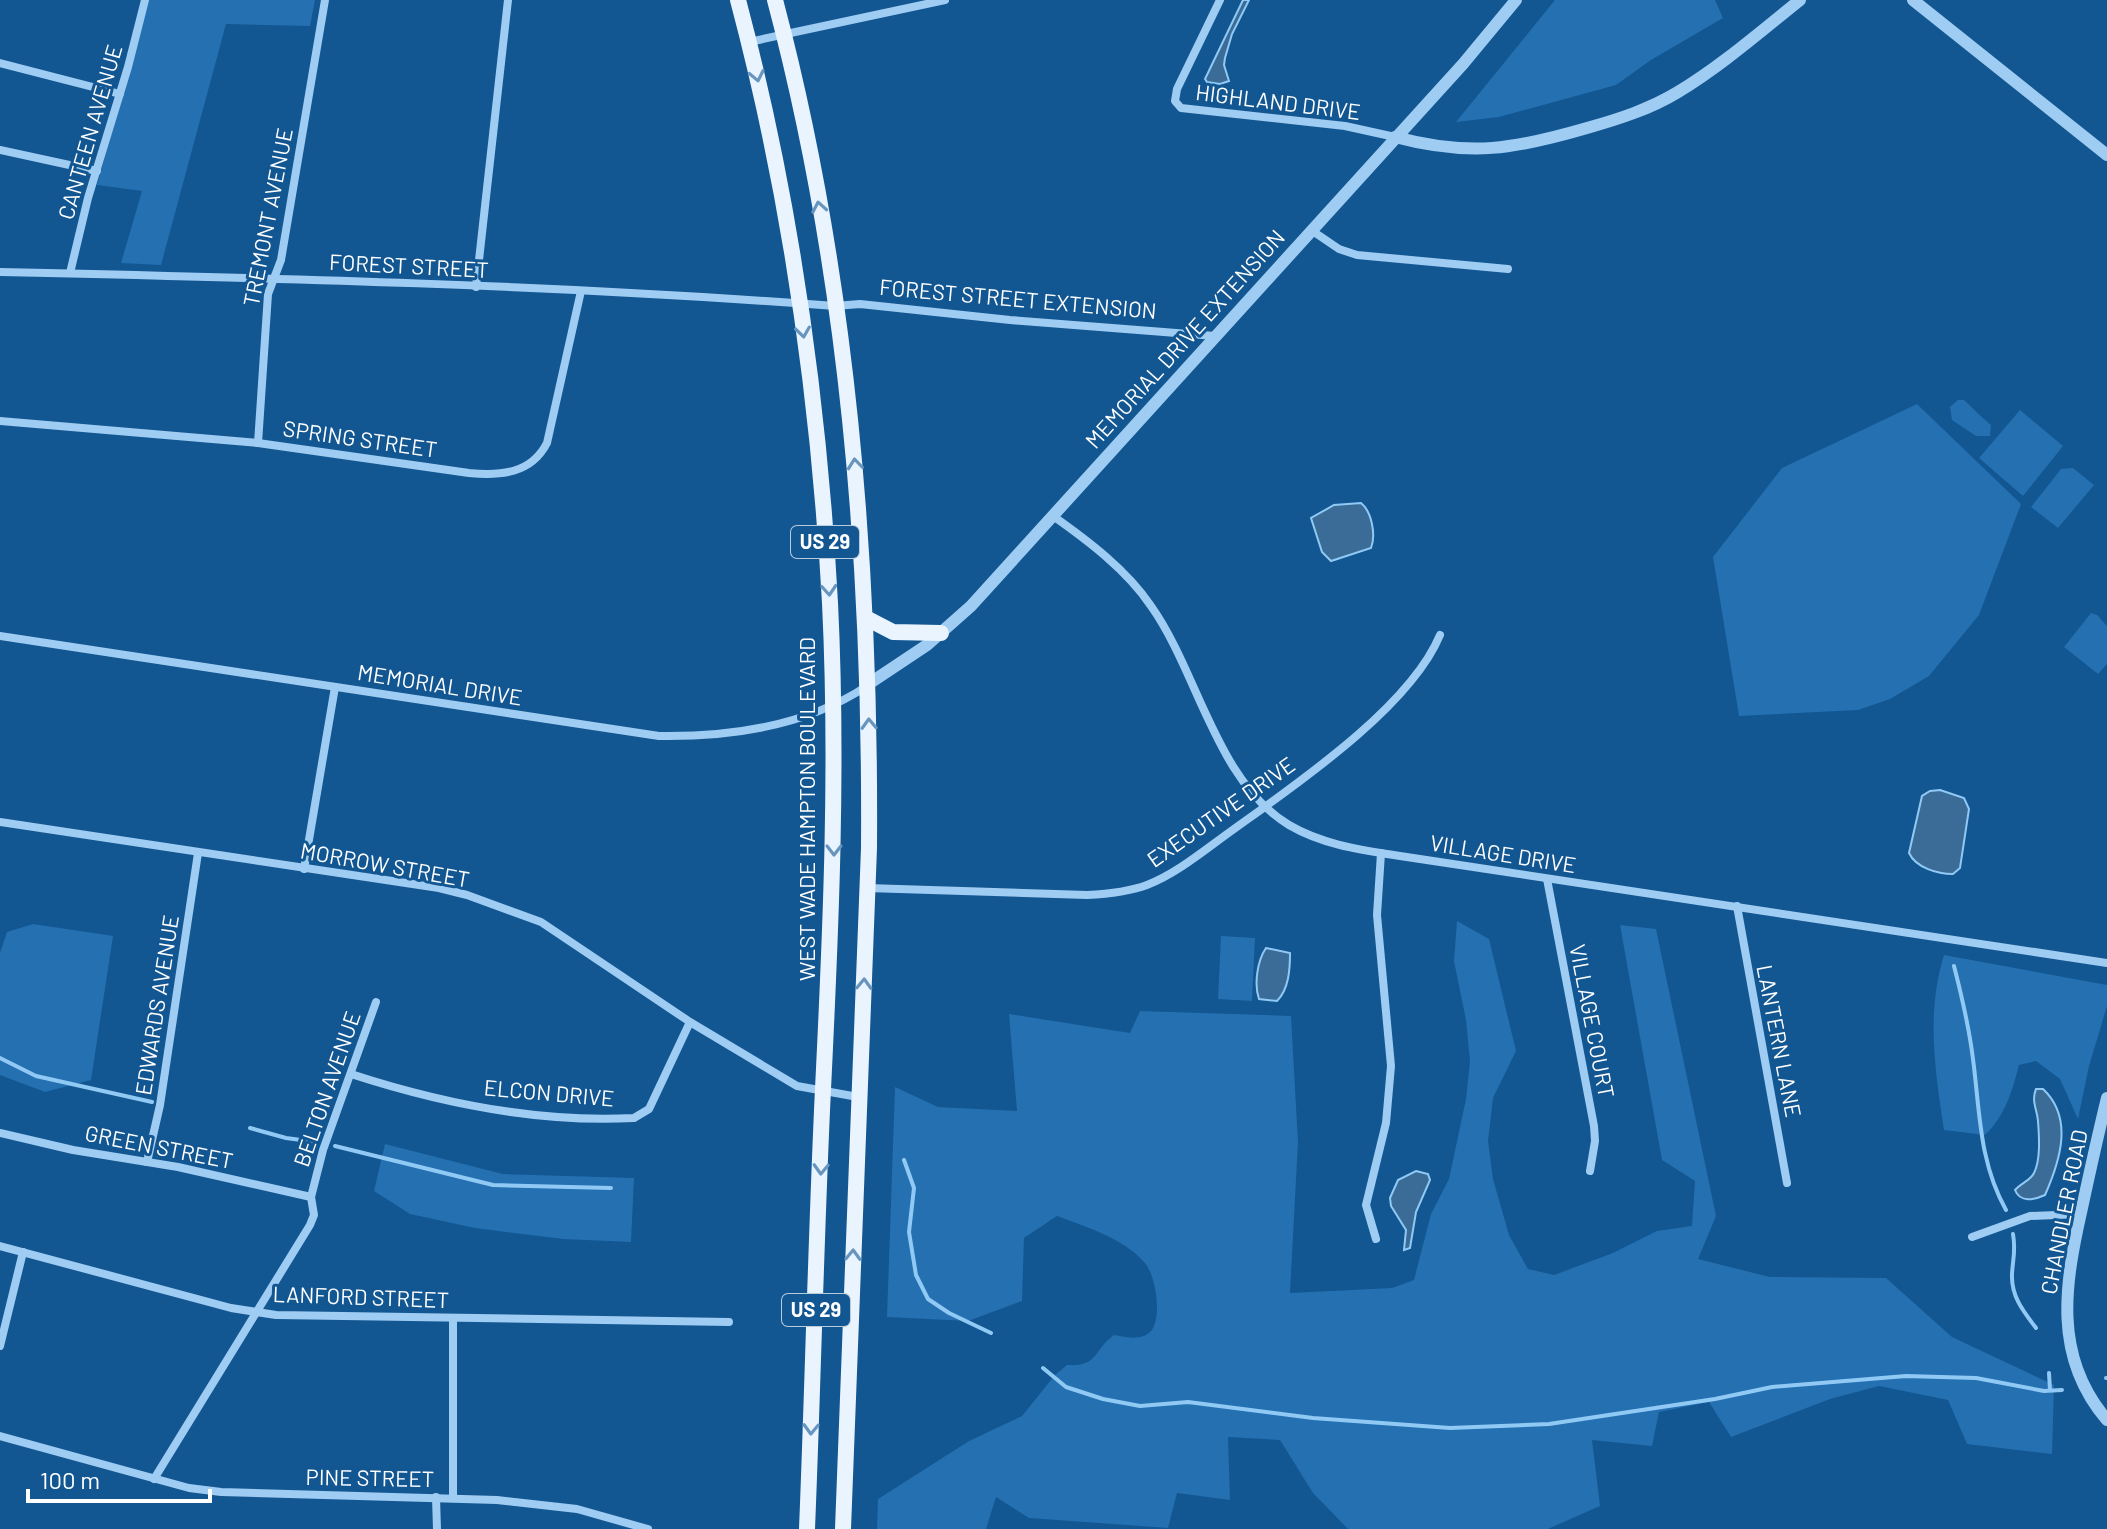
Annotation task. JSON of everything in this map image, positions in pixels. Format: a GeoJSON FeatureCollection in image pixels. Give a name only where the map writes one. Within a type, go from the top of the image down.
{"type":"FeatureCollection","features":[{"type":"Feature","properties":{"kind":"main road","name":"WEST WADE HAMPTON BOULEVARD"},"geometry":{"type":"LineString","coordinates":[[738,0],[776,171],[799,303],[822,492],[830,605],[833,892],[807,1529]]}},
{"type":"Feature","properties":{"kind":"main road","name":"US 29"},"geometry":{"type":"LineString","coordinates":[[775,0],[813,172],[835,306],[857,489],[866,618],[870,784],[843,1529]]}},
{"type":"Feature","properties":{"kind":"main road"},"geometry":{"type":"LineString","coordinates":[[866,618],[902,634],[941,633]]}},
{"type":"Feature","properties":{"kind":"street","name":"CANTEEN AVENUE"},"geometry":{"type":"LineString","coordinates":[[70,273],[145,0]]}},
{"type":"Feature","properties":{"kind":"street","name":"TREMONT AVENUE"},"geometry":{"type":"LineString","coordinates":[[258,443],[268,294],[281,260],[325,0]]}},
{"type":"Feature","properties":{"kind":"street"},"geometry":{"type":"LineString","coordinates":[[476,287],[508,0]]}},
{"type":"Feature","properties":{"kind":"street"},"geometry":{"type":"LineString","coordinates":[[749,42],[945,0]]}},
{"type":"Feature","properties":{"kind":"street","name":"HIGHLAND DRIVE"},"geometry":{"type":"LineString","coordinates":[[1220,0],[1177,89],[1175,101],[1181,108],[1345,126],[1395,137]]}},
{"type":"Feature","properties":{"kind":"street","name":"MEMORIAL DRIVE EXTENSION"},"geometry":{"type":"LineString","coordinates":[[867,685],[927,645],[971,606],[1516,0]]}},
{"type":"Feature","properties":{"kind":"street"},"geometry":{"type":"LineString","coordinates":[[1395,137],[1442,148],[1492,149],[1545,140],[1625,117],[1676,94],[1711,71],[1800,0]]}},
{"type":"Feature","properties":{"kind":"street"},"geometry":{"type":"LineString","coordinates":[[1913,0],[2107,155]]}},
{"type":"Feature","properties":{"kind":"street"},"geometry":{"type":"LineString","coordinates":[[0,63],[120,94]]}},
{"type":"Feature","properties":{"kind":"street"},"geometry":{"type":"LineString","coordinates":[[0,150],[97,171]]}},
{"type":"Feature","properties":{"kind":"street"},"geometry":{"type":"LineString","coordinates":[[1311,230],[1339,249],[1357,255],[1508,269]]}},
{"type":"Feature","properties":{"kind":"street","name":"FOREST STREET"},"geometry":{"type":"LineString","coordinates":[[0,272],[274,278],[817,305]]}},
{"type":"Feature","properties":{"kind":"street","name":"SPRING STREET"},"geometry":{"type":"LineString","coordinates":[[0,421],[258,443],[489,475],[520,470],[542,452],[547,443],[581,291]]}},
{"type":"Feature","properties":{"kind":"street","name":"FOREST STREET EXTENSION"},"geometry":{"type":"LineString","coordinates":[[817,305],[860,304],[1010,320],[1215,336]]}},
{"type":"Feature","properties":{"kind":"street","name":"VILLAGE DRIVE"},"geometry":{"type":"LineString","coordinates":[[1053,516],[1076,532],[1125,576],[1152,606],[1238,772],[1266,806],[1289,825],[1316,838],[1381,853],[2107,963]]}},
{"type":"Feature","properties":{"kind":"street","name":"EXECUTIVE DRIVE"},"geometry":{"type":"LineString","coordinates":[[867,888],[994,894],[1114,893],[1160,879],[1266,806],[1384,710],[1417,675],[1433,652],[1440,635]]}},
{"type":"Feature","properties":{"kind":"street","name":"MEMORIAL DRIVE"},"geometry":{"type":"LineString","coordinates":[[0,636],[659,736],[732,733],[782,722],[850,697],[867,685]]}},
{"type":"Feature","properties":{"kind":"street"},"geometry":{"type":"LineString","coordinates":[[304,869],[335,687]]}},
{"type":"Feature","properties":{"kind":"street","name":"MORROW STREET"},"geometry":{"type":"LineString","coordinates":[[0,822],[439,888],[526,915],[558,932],[690,1022],[797,1086],[858,1097]]}},
{"type":"Feature","properties":{"kind":"street","name":"EDWARDS AVENUE"},"geometry":{"type":"LineString","coordinates":[[147,1162],[160,1105],[198,853]]}},
{"type":"Feature","properties":{"kind":"street"},"geometry":{"type":"LineString","coordinates":[[1376,1239],[1366,1205],[1386,1123],[1391,1066],[1377,915],[1381,853]]}},
{"type":"Feature","properties":{"kind":"street","name":"VILLAGE COURT"},"geometry":{"type":"LineString","coordinates":[[1547,879],[1594,1126],[1590,1171]]}},
{"type":"Feature","properties":{"kind":"street","name":"LANTERN LANE"},"geometry":{"type":"LineString","coordinates":[[1737,906],[1787,1183]]}},
{"type":"Feature","properties":{"kind":"street","name":"BELTON AVENUE"},"geometry":{"type":"LineString","coordinates":[[154,1479],[310,1225],[314,1215],[311,1197],[323,1150],[376,1002]]}},
{"type":"Feature","properties":{"kind":"street","name":"ELCON DRIVE"},"geometry":{"type":"LineString","coordinates":[[351,1074],[500,1110],[634,1118],[649,1109],[690,1022]]}},
{"type":"Feature","properties":{"kind":"street","name":"CHANDLER ROAD"},"geometry":{"type":"LineString","coordinates":[[2107,1098],[2069,1271],[2066,1320],[2081,1379],[2107,1420]]}},
{"type":"Feature","properties":{"kind":"street","name":"GREEN STREET"},"geometry":{"type":"LineString","coordinates":[[0,1133],[311,1197]]}},
{"type":"Feature","properties":{"kind":"street"},"geometry":{"type":"LineString","coordinates":[[1972,1237],[2030,1216],[2081,1214]]}},
{"type":"Feature","properties":{"kind":"street","name":"LANFORD STREET"},"geometry":{"type":"LineString","coordinates":[[0,1246],[231,1308],[276,1315],[729,1322]]}},
{"type":"Feature","properties":{"kind":"street"},"geometry":{"type":"LineString","coordinates":[[0,1346],[23,1252]]}},
{"type":"Feature","properties":{"kind":"street"},"geometry":{"type":"LineString","coordinates":[[453,1318],[453,1498]]}},
{"type":"Feature","properties":{"kind":"street","name":"PINE STREET"},"geometry":{"type":"LineString","coordinates":[[0,1436],[189,1488],[221,1492],[436,1497],[577,1509],[648,1529]]}},
{"type":"Feature","properties":{"kind":"street"},"geometry":{"type":"LineString","coordinates":[[436,1497],[437,1529]]}},
{"type":"Feature","properties":{"kind":"shaded area"},"geometry":{"type":"Polygon","coordinates":[[[149,0],[315,0],[310,26],[226,24],[161,265],[121,263],[142,191],[97,185],[149,0]]]}},
{"type":"Feature","properties":{"kind":"shaded area"},"geometry":{"type":"Polygon","coordinates":[[[1243,0],[1249,0],[1232,34],[1225,58],[1229,81],[1220,84],[1207,82],[1205,79],[1243,0]]]}},
{"type":"Feature","properties":{"kind":"shaded area"},"geometry":{"type":"Polygon","coordinates":[[[1555,0],[1715,0],[1723,18],[1651,60],[1616,85],[1499,117],[1456,122],[1555,0]]]}},
{"type":"Feature","properties":{"kind":"shaded area"},"geometry":{"type":"Polygon","coordinates":[[[1958,400],[1964,400],[1991,425],[1990,436],[1976,436],[1952,420],[1950,407],[1958,400]]]}},
{"type":"Feature","properties":{"kind":"shaded area"},"geometry":{"type":"Polygon","coordinates":[[[1917,404],[2021,504],[1979,615],[1929,676],[1890,699],[1858,710],[1739,716],[1713,557],[1782,468],[1917,404]]]}},
{"type":"Feature","properties":{"kind":"shaded area"},"geometry":{"type":"Polygon","coordinates":[[[2020,410],[2063,446],[2023,496],[1979,458],[2020,410]]]}},
{"type":"Feature","properties":{"kind":"shaded area"},"geometry":{"type":"Polygon","coordinates":[[[2073,468],[2094,485],[2058,528],[2031,507],[2061,469],[2073,468]]]}},
{"type":"Feature","properties":{"kind":"shaded area"},"geometry":{"type":"Polygon","coordinates":[[[1361,503],[1372,524],[1371,548],[1331,561],[1322,552],[1311,518],[1334,505],[1361,503]]]}},
{"type":"Feature","properties":{"kind":"shaded area"},"geometry":{"type":"Polygon","coordinates":[[[2091,613],[2107,626],[2107,664],[2098,674],[2064,647],[2091,613]]]}},
{"type":"Feature","properties":{"kind":"shaded area"},"geometry":{"type":"Polygon","coordinates":[[[1940,790],[1964,798],[1969,809],[1960,868],[1953,874],[1928,869],[1917,863],[1909,853],[1922,796],[1940,790]]]}},
{"type":"Feature","properties":{"kind":"shaded area"},"geometry":{"type":"Polygon","coordinates":[[[1457,921],[1489,939],[1516,1051],[1493,1098],[1488,1141],[1493,1179],[1509,1235],[1528,1269],[1554,1275],[1613,1253],[1657,1231],[1692,1226],[1695,1181],[1662,1160],[1620,925],[1656,929],[1716,1216],[1698,1259],[1770,1277],[1886,1278],[1952,1337],[2054,1385],[2052,1454],[1967,1444],[1948,1400],[1879,1386],[1830,1399],[1731,1437],[1709,1402],[1659,1412],[1652,1446],[1592,1440],[1600,1506],[1548,1529],[1348,1529],[1313,1493],[1280,1440],[1228,1437],[1230,1500],[1177,1493],[1168,1528],[1029,1518],[996,1497],[986,1529],[877,1529],[878,1499],[969,1441],[1022,1416],[1055,1375],[1067,1365],[1090,1360],[1114,1335],[1132,1338],[1146,1335],[1154,1326],[1157,1308],[1152,1276],[1144,1262],[1126,1246],[1104,1234],[1057,1216],[1024,1238],[1022,1301],[968,1321],[887,1317],[895,1087],[938,1107],[1017,1111],[1009,1014],[1130,1033],[1140,1011],[1291,1016],[1298,1142],[1290,1293],[1392,1288],[1414,1280],[1431,1214],[1449,1179],[1466,1099],[1470,1061],[1466,1020],[1454,961],[1457,921]]]}},
{"type":"Feature","properties":{"kind":"shaded area"},"geometry":{"type":"Polygon","coordinates":[[[33,924],[113,936],[91,1080],[45,1092],[0,1075],[0,953],[7,932],[33,924]]]}},
{"type":"Feature","properties":{"kind":"shaded area"},"geometry":{"type":"Polygon","coordinates":[[[1221,936],[1255,938],[1252,1001],[1218,999],[1221,936]]]}},
{"type":"Feature","properties":{"kind":"shaded area"},"geometry":{"type":"Polygon","coordinates":[[[1266,948],[1290,953],[1286,985],[1277,1001],[1259,999],[1257,993],[1259,966],[1266,948]]]}},
{"type":"Feature","properties":{"kind":"shaded area"},"geometry":{"type":"Polygon","coordinates":[[[1944,955],[2107,985],[2107,1006],[2089,1066],[2078,1119],[2060,1079],[2036,1061],[2019,1065],[2003,1112],[1985,1135],[1944,1130],[1935,1064],[1934,1020],[1938,977],[1944,955]]]}},
{"type":"Feature","properties":{"kind":"shaded area"},"geometry":{"type":"Polygon","coordinates":[[[2036,1089],[2043,1089],[2053,1100],[2061,1126],[2061,1140],[2045,1195],[2028,1199],[2020,1197],[2015,1190],[2032,1176],[2038,1161],[2036,1089]]]}},
{"type":"Feature","properties":{"kind":"shaded area"},"geometry":{"type":"Polygon","coordinates":[[[385,1144],[503,1174],[634,1178],[631,1242],[563,1239],[475,1228],[410,1214],[374,1191],[385,1144]]]}},
{"type":"Feature","properties":{"kind":"shaded area"},"geometry":{"type":"Polygon","coordinates":[[[1416,1171],[1428,1174],[1430,1180],[1416,1212],[1410,1248],[1404,1250],[1406,1230],[1391,1206],[1390,1198],[1398,1180],[1416,1171]]]}},
{"type":"Feature","properties":{"kind":"waterway"},"geometry":{"type":"LineString","coordinates":[[1954,966],[1969,1035],[1990,1174],[2006,1210]]}},
{"type":"Feature","properties":{"kind":"waterway"},"geometry":{"type":"LineString","coordinates":[[0,1058],[36,1076],[152,1102]]}},
{"type":"Feature","properties":{"kind":"waterway"},"geometry":{"type":"LineString","coordinates":[[250,1128],[316,1142]]}},
{"type":"Feature","properties":{"kind":"waterway"},"geometry":{"type":"LineString","coordinates":[[335,1146],[493,1185],[611,1188]]}},
{"type":"Feature","properties":{"kind":"waterway"},"geometry":{"type":"LineString","coordinates":[[904,1160],[914,1188],[909,1232],[916,1275],[928,1299],[991,1333]]}},
{"type":"Feature","properties":{"kind":"waterway"},"geometry":{"type":"LineString","coordinates":[[2013,1234],[2014,1289],[2022,1309],[2036,1328]]}},
{"type":"Feature","properties":{"kind":"waterway"},"geometry":{"type":"LineString","coordinates":[[1043,1368],[1066,1387],[1103,1399],[1140,1406],[1188,1402],[1313,1418],[1450,1428],[1549,1424],[1715,1399],[1772,1387],[1906,1376],[1976,1378],[2044,1391],[2062,1390]]}},
{"type":"Feature","properties":{"kind":"waterway"},"geometry":{"type":"LineString","coordinates":[[2049,1373],[2050,1390]]}}]}
